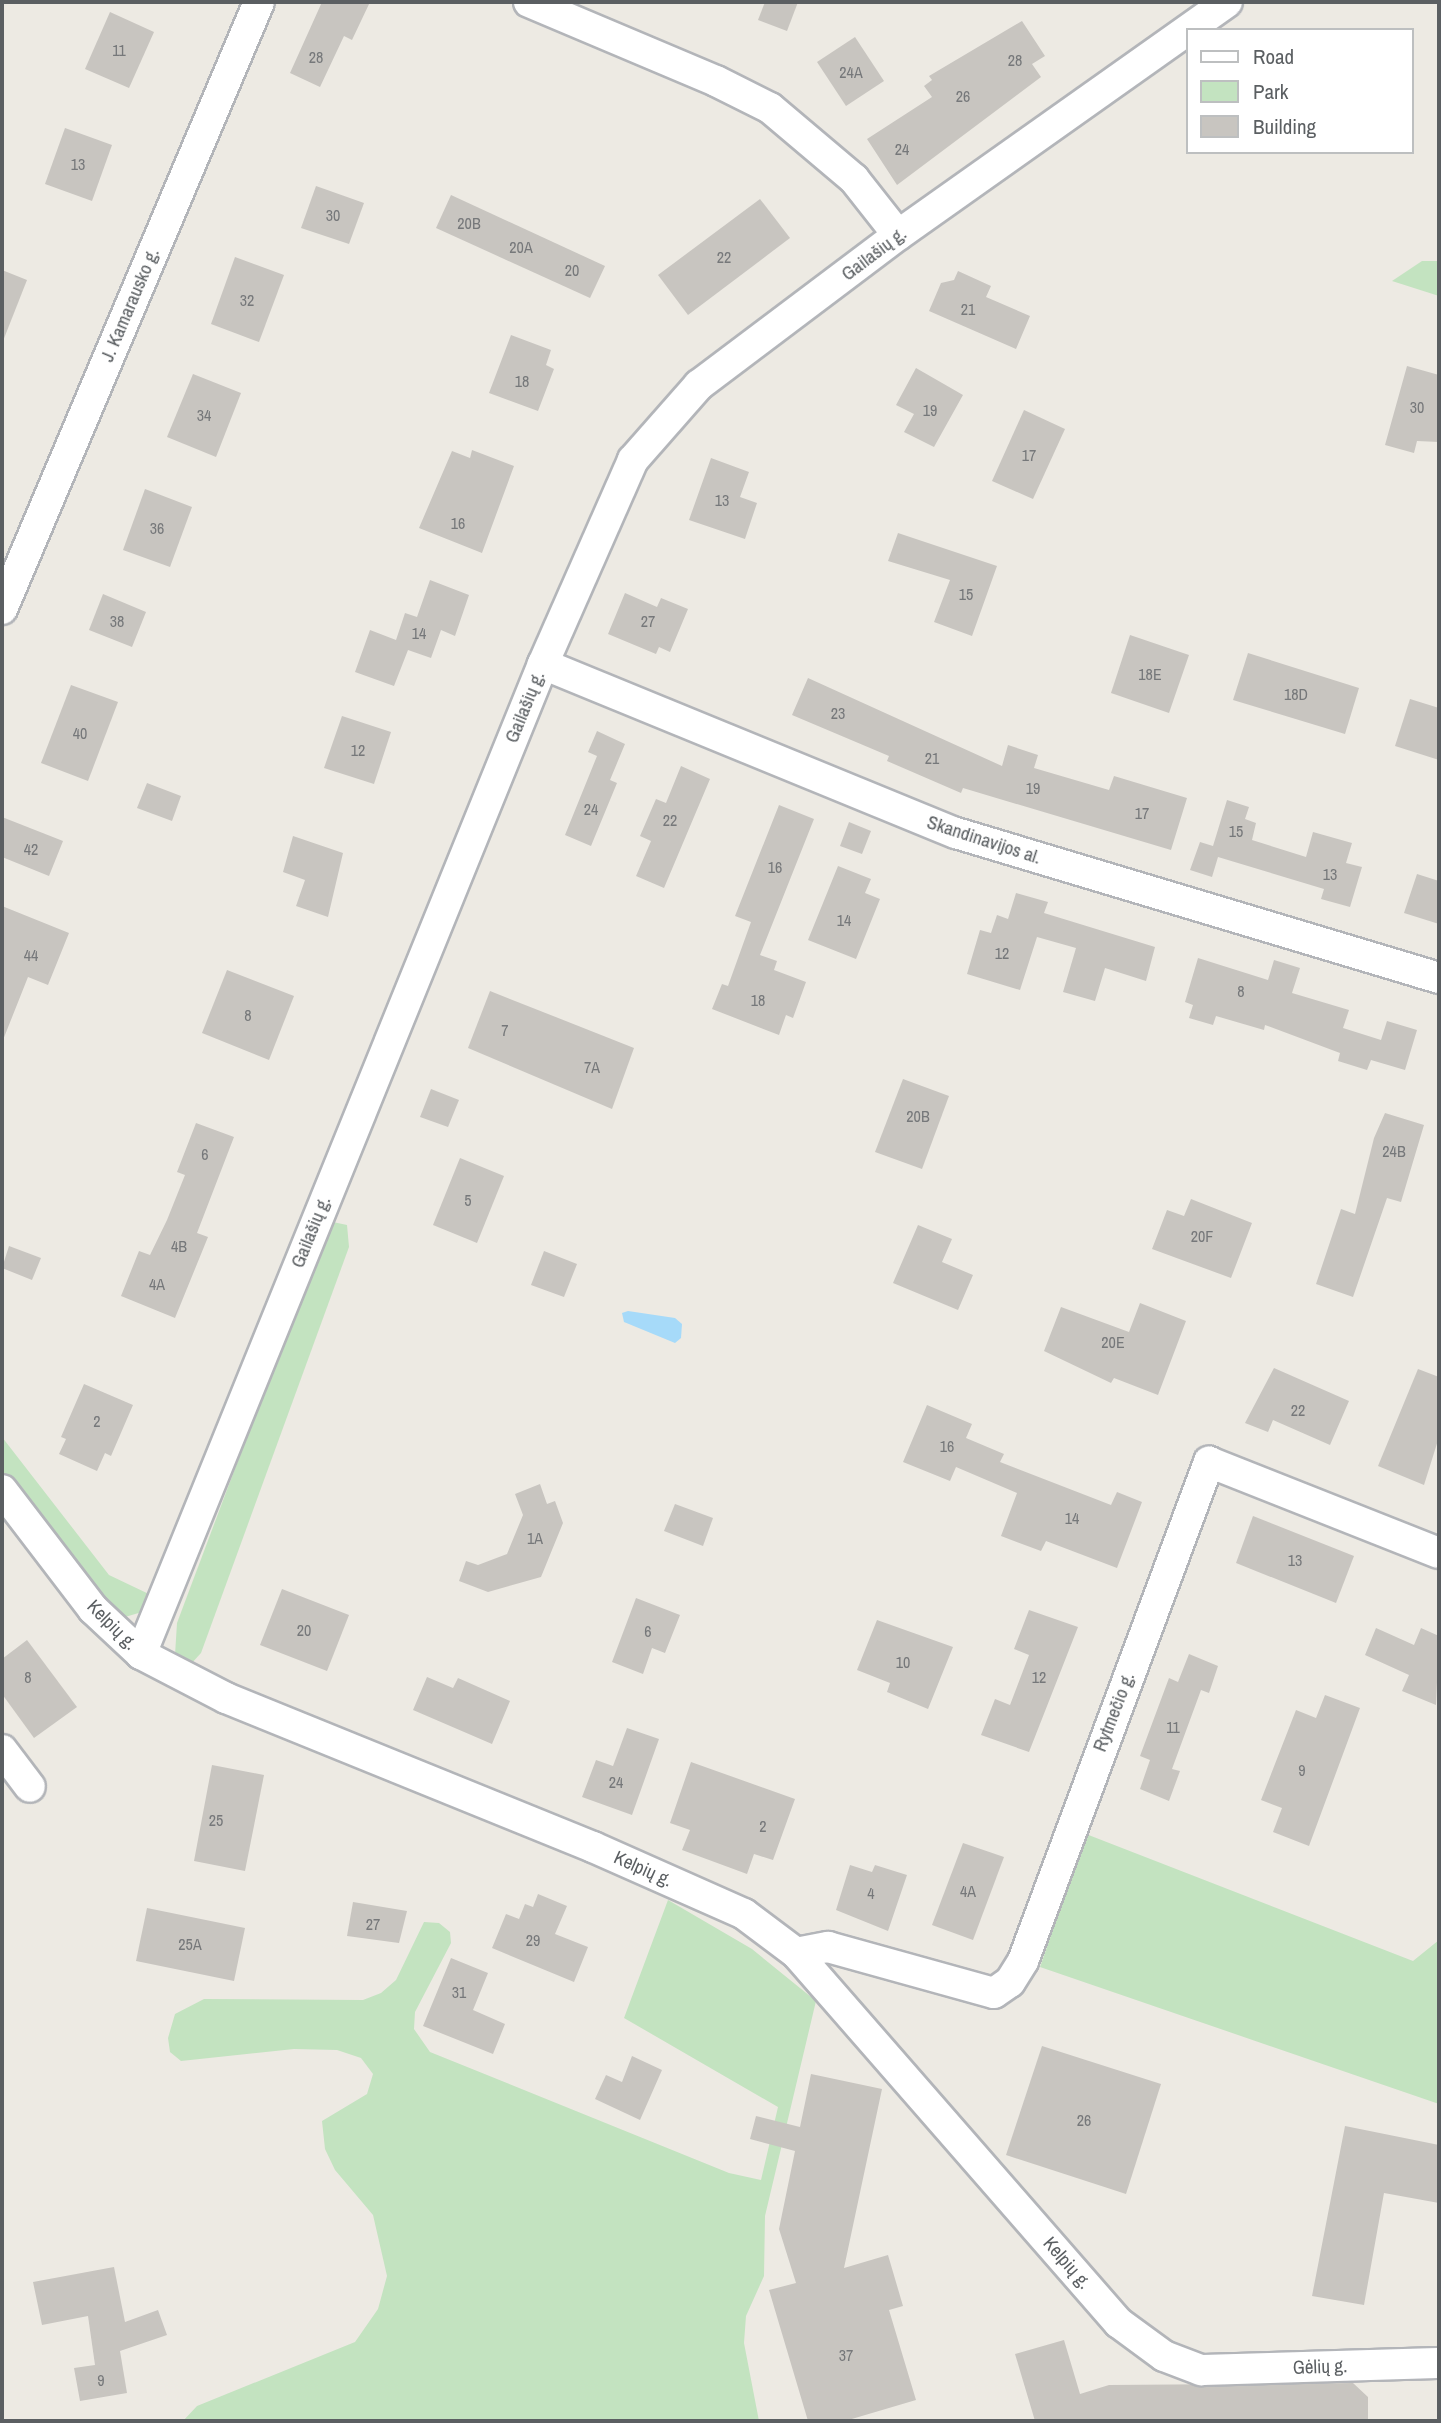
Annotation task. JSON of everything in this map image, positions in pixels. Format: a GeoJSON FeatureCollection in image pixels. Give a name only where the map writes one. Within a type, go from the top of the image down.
{"type":"FeatureCollection","features":[{"type":"Feature","properties":{"kind":"street","name":"J. Kamarausko g."},"geometry":{"type":"LineString","coordinates":[[2,608],[259,2]]}},
{"type":"Feature","properties":{"kind":"street"},"geometry":{"type":"LineString","coordinates":[[528,2],[716,81],[770,108],[854,179],[898,235]]}},
{"type":"Feature","properties":{"kind":"street","name":"Gailašių g."},"geometry":{"type":"LineString","coordinates":[[1190,28],[1227,2]]}},
{"type":"Feature","properties":{"kind":"street","name":"Gailašių g."},"geometry":{"type":"LineString","coordinates":[[141,1654],[542,664],[619,487],[657,428],[699,385],[898,235],[1186,31]]}},
{"type":"Feature","properties":{"kind":"street","name":"Skandinavijos al."},"geometry":{"type":"LineString","coordinates":[[542,664],[956,833],[1439,978]]}},
{"type":"Feature","properties":{"kind":"street","name":"Rytmečio g."},"geometry":{"type":"LineString","coordinates":[[796,1953],[828,1947],[994,1993],[1010,1982],[1023,1962],[1209,1462],[1439,1553]]}},
{"type":"Feature","properties":{"kind":"street","name":"Kelpių g."},"geometry":{"type":"LineString","coordinates":[[2,1490],[93,1609],[141,1654],[226,1698],[593,1847],[744,1914],[796,1953],[1119,2323],[1164,2356],[1201,2370]]}},
{"type":"Feature","properties":{"kind":"street"},"geometry":{"type":"LineString","coordinates":[[2,1750],[30,1787]]}},
{"type":"Feature","properties":{"kind":"street","name":"Gėlių g."},"geometry":{"type":"LineString","coordinates":[[1201,2370],[1439,2363]]}},
{"type":"Feature","properties":{"kind":"green space"},"geometry":{"type":"Polygon","coordinates":[[[1422,261],[1439,261],[1439,296],[1392,281],[1422,261]]]}},
{"type":"Feature","properties":{"kind":"green space"},"geometry":{"type":"Polygon","coordinates":[[[328,1221],[347,1225],[349,1247],[201,1653],[190,1665],[175,1655],[177,1623],[328,1221]]]}},
{"type":"Feature","properties":{"kind":"green space"},"geometry":{"type":"Polygon","coordinates":[[[2,1437],[109,1575],[153,1596],[142,1612],[125,1617],[98,1599],[2,1475],[2,1437]]]}},
{"type":"Feature","properties":{"kind":"green space"},"geometry":{"type":"Polygon","coordinates":[[[1086,1834],[1413,1961],[1439,1940],[1439,2104],[1040,1967],[1086,1834]]]}},
{"type":"Feature","properties":{"kind":"green space"},"geometry":{"type":"Polygon","coordinates":[[[668,1900],[752,1949],[816,2001],[765,2216],[764,2276],[746,2316],[744,2343],[759,2421],[183,2421],[197,2406],[355,2342],[378,2309],[387,2276],[373,2215],[335,2170],[325,2149],[322,2121],[367,2094],[373,2074],[361,2058],[337,2050],[294,2049],[181,2061],[170,2052],[168,2038],[175,2014],[204,1999],[363,2000],[381,1993],[396,1980],[424,1922],[439,1923],[450,1932],[451,1943],[415,2012],[414,2029],[430,2052],[729,2173],[761,2180],[778,2107],[624,2018],[668,1900]]]}},
{"type":"Feature","properties":{"kind":"water"},"geometry":{"type":"Polygon","coordinates":[[[628,1311],[675,1318],[682,1324],[681,1338],[675,1343],[624,1322],[622,1313],[628,1311]]]}},
{"type":"Feature","properties":{"kind":"building"},"geometry":{"type":"Polygon","coordinates":[[[322,2],[370,2],[352,40],[344,36],[320,87],[290,73],[322,2]]]}},
{"type":"Feature","properties":{"kind":"building"},"geometry":{"type":"Polygon","coordinates":[[[765,2],[798,2],[787,31],[758,20],[765,2]]]}},
{"type":"Feature","properties":{"kind":"building"},"geometry":{"type":"Polygon","coordinates":[[[110,12],[154,32],[129,88],[85,69],[110,12]]]}},
{"type":"Feature","properties":{"kind":"building"},"geometry":{"type":"Polygon","coordinates":[[[1022,21],[1045,56],[1032,64],[1041,77],[897,185],[867,139],[932,97],[924,86],[932,80],[929,76],[1022,21]]]}},
{"type":"Feature","properties":{"kind":"building"},"geometry":{"type":"Polygon","coordinates":[[[855,37],[884,81],[846,106],[817,62],[855,37]]]}},
{"type":"Feature","properties":{"kind":"building"},"geometry":{"type":"Polygon","coordinates":[[[65,128],[112,145],[92,201],[45,184],[65,128]]]}},
{"type":"Feature","properties":{"kind":"building"},"geometry":{"type":"Polygon","coordinates":[[[316,186],[364,203],[349,244],[301,228],[316,186]]]}},
{"type":"Feature","properties":{"kind":"building"},"geometry":{"type":"Polygon","coordinates":[[[451,195],[605,266],[590,298],[436,228],[451,195]]]}},
{"type":"Feature","properties":{"kind":"building"},"geometry":{"type":"Polygon","coordinates":[[[760,199],[790,238],[688,315],[658,275],[760,199]]]}},
{"type":"Feature","properties":{"kind":"building"},"geometry":{"type":"Polygon","coordinates":[[[235,257],[284,275],[259,342],[211,324],[235,257]]]}},
{"type":"Feature","properties":{"kind":"building"},"geometry":{"type":"Polygon","coordinates":[[[2,270],[27,280],[3,341],[2,341],[2,270]]]}},
{"type":"Feature","properties":{"kind":"building"},"geometry":{"type":"Polygon","coordinates":[[[958,271],[991,286],[986,297],[1030,316],[1016,349],[929,311],[941,283],[954,280],[958,271]]]}},
{"type":"Feature","properties":{"kind":"building"},"geometry":{"type":"Polygon","coordinates":[[[511,335],[551,350],[546,365],[554,369],[538,411],[489,393],[511,335]]]}},
{"type":"Feature","properties":{"kind":"building"},"geometry":{"type":"Polygon","coordinates":[[[1407,366],[1439,375],[1439,442],[1417,441],[1414,453],[1385,445],[1407,366]]]}},
{"type":"Feature","properties":{"kind":"building"},"geometry":{"type":"Polygon","coordinates":[[[916,368],[963,395],[934,447],[904,432],[914,414],[896,405],[916,368]]]}},
{"type":"Feature","properties":{"kind":"building"},"geometry":{"type":"Polygon","coordinates":[[[193,374],[241,393],[216,457],[167,437],[193,374]]]}},
{"type":"Feature","properties":{"kind":"building"},"geometry":{"type":"Polygon","coordinates":[[[1024,410],[1065,429],[1033,499],[992,481],[1024,410]]]}},
{"type":"Feature","properties":{"kind":"building"},"geometry":{"type":"Polygon","coordinates":[[[472,450],[514,466],[482,553],[419,528],[452,451],[470,458],[472,450]]]}},
{"type":"Feature","properties":{"kind":"building"},"geometry":{"type":"Polygon","coordinates":[[[711,458],[749,472],[740,497],[757,503],[745,539],[689,520],[711,458]]]}},
{"type":"Feature","properties":{"kind":"building"},"geometry":{"type":"Polygon","coordinates":[[[145,489],[192,507],[170,567],[123,550],[145,489]]]}},
{"type":"Feature","properties":{"kind":"building"},"geometry":{"type":"Polygon","coordinates":[[[898,533],[997,566],[972,636],[934,622],[950,580],[888,561],[898,533]]]}},
{"type":"Feature","properties":{"kind":"building"},"geometry":{"type":"Polygon","coordinates":[[[430,580],[469,595],[455,636],[441,630],[431,658],[408,650],[394,686],[355,672],[370,630],[396,640],[405,613],[417,617],[430,580]]]}},
{"type":"Feature","properties":{"kind":"building"},"geometry":{"type":"Polygon","coordinates":[[[625,593],[657,607],[661,598],[688,609],[670,652],[659,647],[656,654],[608,634],[625,593]]]}},
{"type":"Feature","properties":{"kind":"building"},"geometry":{"type":"Polygon","coordinates":[[[103,594],[146,612],[132,647],[89,630],[103,594]]]}},
{"type":"Feature","properties":{"kind":"building"},"geometry":{"type":"Polygon","coordinates":[[[1130,635],[1189,655],[1169,713],[1111,693],[1130,635]]]}},
{"type":"Feature","properties":{"kind":"building"},"geometry":{"type":"Polygon","coordinates":[[[1248,653],[1359,688],[1345,734],[1233,700],[1248,653]]]}},
{"type":"Feature","properties":{"kind":"building"},"geometry":{"type":"Polygon","coordinates":[[[808,678],[1002,766],[1008,745],[1038,755],[1034,768],[1109,790],[1114,776],[1187,798],[1171,850],[963,788],[961,793],[887,761],[889,756],[792,715],[808,678]]]}},
{"type":"Feature","properties":{"kind":"building"},"geometry":{"type":"Polygon","coordinates":[[[71,685],[118,702],[88,781],[41,763],[71,685]]]}},
{"type":"Feature","properties":{"kind":"building"},"geometry":{"type":"Polygon","coordinates":[[[1410,699],[1439,708],[1439,760],[1395,746],[1410,699]]]}},
{"type":"Feature","properties":{"kind":"building"},"geometry":{"type":"Polygon","coordinates":[[[342,716],[391,732],[374,784],[324,768],[342,716]]]}},
{"type":"Feature","properties":{"kind":"building"},"geometry":{"type":"Polygon","coordinates":[[[597,731],[625,744],[610,780],[617,783],[591,846],[565,835],[597,756],[588,752],[597,731]]]}},
{"type":"Feature","properties":{"kind":"building"},"geometry":{"type":"Polygon","coordinates":[[[681,766],[710,779],[664,888],[636,876],[651,841],[640,836],[656,799],[666,803],[681,766]]]}},
{"type":"Feature","properties":{"kind":"building"},"geometry":{"type":"Polygon","coordinates":[[[147,783],[181,796],[172,821],[137,808],[147,783]]]}},
{"type":"Feature","properties":{"kind":"building"},"geometry":{"type":"Polygon","coordinates":[[[1227,800],[1249,807],[1245,819],[1256,823],[1252,840],[1306,857],[1313,832],[1352,843],[1346,863],[1362,867],[1350,907],[1321,899],[1324,889],[1218,857],[1212,877],[1190,870],[1200,842],[1213,846],[1227,800]]]}},
{"type":"Feature","properties":{"kind":"building"},"geometry":{"type":"Polygon","coordinates":[[[779,805],[814,819],[760,955],[777,961],[774,970],[806,982],[793,1018],[786,1015],[779,1035],[712,1009],[722,984],[728,986],[751,922],[735,916],[779,805]]]}},
{"type":"Feature","properties":{"kind":"building"},"geometry":{"type":"Polygon","coordinates":[[[2,817],[63,841],[49,876],[2,857],[2,817]]]}},
{"type":"Feature","properties":{"kind":"building"},"geometry":{"type":"Polygon","coordinates":[[[849,822],[871,831],[862,854],[840,846],[849,822]]]}},
{"type":"Feature","properties":{"kind":"building"},"geometry":{"type":"Polygon","coordinates":[[[293,836],[343,853],[328,917],[296,906],[305,880],[283,872],[293,836]]]}},
{"type":"Feature","properties":{"kind":"building"},"geometry":{"type":"Polygon","coordinates":[[[838,866],[871,879],[865,893],[880,899],[856,959],[808,940],[838,866]]]}},
{"type":"Feature","properties":{"kind":"building"},"geometry":{"type":"Polygon","coordinates":[[[1417,874],[1439,881],[1439,924],[1404,913],[1417,874]]]}},
{"type":"Feature","properties":{"kind":"building"},"geometry":{"type":"Polygon","coordinates":[[[1016,893],[1048,902],[1044,913],[1155,947],[1146,981],[1105,968],[1095,1001],[1063,992],[1076,948],[1037,937],[1020,990],[967,974],[980,930],[991,933],[997,915],[1008,919],[1016,893]]]}},
{"type":"Feature","properties":{"kind":"building"},"geometry":{"type":"Polygon","coordinates":[[[2,906],[69,933],[48,985],[28,977],[3,1040],[2,906]]]}},
{"type":"Feature","properties":{"kind":"building"},"geometry":{"type":"Polygon","coordinates":[[[1198,958],[1268,980],[1274,960],[1300,968],[1292,993],[1349,1010],[1343,1028],[1381,1040],[1387,1021],[1417,1030],[1405,1070],[1371,1060],[1367,1070],[1338,1061],[1340,1053],[1265,1025],[1264,1030],[1216,1016],[1213,1025],[1189,1018],[1193,1005],[1185,1002],[1198,958]]]}},
{"type":"Feature","properties":{"kind":"building"},"geometry":{"type":"Polygon","coordinates":[[[227,970],[294,996],[269,1060],[202,1033],[227,970]]]}},
{"type":"Feature","properties":{"kind":"building"},"geometry":{"type":"Polygon","coordinates":[[[490,991],[634,1048],[612,1109],[468,1048],[490,991]]]}},
{"type":"Feature","properties":{"kind":"building"},"geometry":{"type":"Polygon","coordinates":[[[903,1079],[949,1096],[922,1169],[875,1152],[903,1079]]]}},
{"type":"Feature","properties":{"kind":"building"},"geometry":{"type":"Polygon","coordinates":[[[431,1089],[459,1100],[448,1127],[420,1117],[431,1089]]]}},
{"type":"Feature","properties":{"kind":"building"},"geometry":{"type":"Polygon","coordinates":[[[1385,1113],[1424,1125],[1401,1202],[1387,1198],[1353,1297],[1316,1284],[1341,1209],[1355,1214],[1374,1138],[1385,1113]]]}},
{"type":"Feature","properties":{"kind":"building"},"geometry":{"type":"Polygon","coordinates":[[[196,1123],[234,1137],[197,1233],[208,1237],[175,1318],[121,1296],[139,1251],[150,1255],[167,1220],[185,1175],[177,1172],[196,1123]]]}},
{"type":"Feature","properties":{"kind":"building"},"geometry":{"type":"Polygon","coordinates":[[[460,1158],[504,1176],[477,1243],[433,1225],[460,1158]]]}},
{"type":"Feature","properties":{"kind":"building"},"geometry":{"type":"Polygon","coordinates":[[[1191,1199],[1252,1223],[1231,1278],[1152,1249],[1167,1210],[1184,1216],[1191,1199]]]}},
{"type":"Feature","properties":{"kind":"building"},"geometry":{"type":"Polygon","coordinates":[[[918,1225],[952,1239],[942,1262],[973,1275],[958,1310],[893,1283],[918,1225]]]}},
{"type":"Feature","properties":{"kind":"building"},"geometry":{"type":"Polygon","coordinates":[[[9,1246],[41,1258],[32,1280],[2,1268],[9,1246]]]}},
{"type":"Feature","properties":{"kind":"building"},"geometry":{"type":"Polygon","coordinates":[[[544,1251],[577,1264],[564,1297],[531,1285],[544,1251]]]}},
{"type":"Feature","properties":{"kind":"building"},"geometry":{"type":"Polygon","coordinates":[[[1140,1303],[1186,1321],[1158,1395],[1114,1378],[1111,1383],[1044,1351],[1061,1307],[1129,1332],[1140,1303]]]}},
{"type":"Feature","properties":{"kind":"building"},"geometry":{"type":"Polygon","coordinates":[[[1274,1368],[1349,1401],[1330,1445],[1273,1420],[1268,1432],[1245,1423],[1274,1368]]]}},
{"type":"Feature","properties":{"kind":"building"},"geometry":{"type":"Polygon","coordinates":[[[1418,1369],[1439,1377],[1439,1437],[1424,1485],[1378,1466],[1418,1369]]]}},
{"type":"Feature","properties":{"kind":"building"},"geometry":{"type":"Polygon","coordinates":[[[84,1384],[133,1405],[111,1456],[105,1453],[97,1471],[59,1454],[66,1439],[61,1437],[84,1384]]]}},
{"type":"Feature","properties":{"kind":"building"},"geometry":{"type":"Polygon","coordinates":[[[927,1405],[972,1424],[966,1438],[1004,1454],[1000,1462],[1111,1505],[1117,1492],[1142,1502],[1117,1568],[1046,1541],[1041,1551],[1001,1536],[1017,1493],[956,1467],[950,1481],[903,1462],[927,1405]]]}},
{"type":"Feature","properties":{"kind":"building"},"geometry":{"type":"Polygon","coordinates":[[[540,1484],[547,1504],[555,1501],[563,1523],[541,1577],[488,1592],[459,1581],[466,1561],[478,1565],[507,1554],[523,1515],[515,1494],[540,1484]]]}},
{"type":"Feature","properties":{"kind":"building"},"geometry":{"type":"Polygon","coordinates":[[[675,1504],[713,1518],[703,1546],[664,1531],[675,1504]]]}},
{"type":"Feature","properties":{"kind":"building"},"geometry":{"type":"Polygon","coordinates":[[[1253,1516],[1354,1556],[1336,1603],[1236,1563],[1253,1516]]]}},
{"type":"Feature","properties":{"kind":"building"},"geometry":{"type":"Polygon","coordinates":[[[282,1589],[349,1615],[327,1671],[260,1645],[282,1589]]]}},
{"type":"Feature","properties":{"kind":"building"},"geometry":{"type":"Polygon","coordinates":[[[636,1598],[680,1615],[665,1653],[652,1648],[643,1674],[612,1662],[636,1598]]]}},
{"type":"Feature","properties":{"kind":"building"},"geometry":{"type":"Polygon","coordinates":[[[1029,1610],[1078,1627],[1029,1752],[981,1735],[995,1699],[1010,1705],[1029,1655],[1014,1649],[1029,1610]]]}},
{"type":"Feature","properties":{"kind":"building"},"geometry":{"type":"Polygon","coordinates":[[[877,1620],[953,1647],[928,1709],[887,1692],[890,1683],[857,1670],[877,1620]]]}},
{"type":"Feature","properties":{"kind":"building"},"geometry":{"type":"Polygon","coordinates":[[[1376,1628],[1414,1645],[1421,1628],[1439,1636],[1436,1705],[1402,1691],[1409,1675],[1365,1655],[1376,1628]]]}},
{"type":"Feature","properties":{"kind":"building"},"geometry":{"type":"Polygon","coordinates":[[[27,1640],[77,1707],[34,1738],[2,1694],[2,1659],[27,1640]]]}},
{"type":"Feature","properties":{"kind":"building"},"geometry":{"type":"Polygon","coordinates":[[[1189,1654],[1218,1666],[1209,1693],[1201,1690],[1172,1769],[1180,1771],[1169,1801],[1140,1789],[1150,1760],[1140,1756],[1169,1678],[1178,1682],[1189,1654]]]}},
{"type":"Feature","properties":{"kind":"building"},"geometry":{"type":"Polygon","coordinates":[[[427,1677],[453,1688],[458,1678],[510,1701],[492,1744],[413,1710],[427,1677]]]}},
{"type":"Feature","properties":{"kind":"building"},"geometry":{"type":"Polygon","coordinates":[[[1325,1695],[1360,1708],[1309,1846],[1273,1832],[1282,1808],[1261,1800],[1296,1710],[1316,1718],[1325,1695]]]}},
{"type":"Feature","properties":{"kind":"building"},"geometry":{"type":"Polygon","coordinates":[[[627,1728],[659,1739],[632,1815],[582,1797],[596,1760],[613,1766],[627,1728]]]}},
{"type":"Feature","properties":{"kind":"building"},"geometry":{"type":"Polygon","coordinates":[[[691,1762],[795,1799],[773,1860],[754,1854],[747,1874],[682,1850],[690,1830],[670,1823],[691,1762]]]}},
{"type":"Feature","properties":{"kind":"building"},"geometry":{"type":"Polygon","coordinates":[[[212,1765],[264,1775],[245,1871],[194,1861],[212,1765]]]}},
{"type":"Feature","properties":{"kind":"building"},"geometry":{"type":"Polygon","coordinates":[[[963,1843],[1004,1857],[973,1940],[932,1925],[963,1843]]]}},
{"type":"Feature","properties":{"kind":"building"},"geometry":{"type":"Polygon","coordinates":[[[850,1865],[872,1872],[875,1865],[907,1875],[888,1931],[836,1910],[850,1865]]]}},
{"type":"Feature","properties":{"kind":"building"},"geometry":{"type":"Polygon","coordinates":[[[538,1894],[567,1906],[555,1934],[588,1947],[574,1982],[492,1948],[506,1914],[519,1919],[525,1904],[533,1907],[538,1894]]]}},
{"type":"Feature","properties":{"kind":"building"},"geometry":{"type":"Polygon","coordinates":[[[353,1902],[407,1911],[399,1943],[347,1936],[353,1902]]]}},
{"type":"Feature","properties":{"kind":"building"},"geometry":{"type":"Polygon","coordinates":[[[147,1908],[245,1928],[234,1981],[136,1961],[147,1908]]]}},
{"type":"Feature","properties":{"kind":"building"},"geometry":{"type":"Polygon","coordinates":[[[451,1958],[488,1973],[473,2010],[505,2024],[493,2054],[423,2026],[451,1958]]]}},
{"type":"Feature","properties":{"kind":"building"},"geometry":{"type":"Polygon","coordinates":[[[1042,2046],[1161,2084],[1126,2194],[1006,2155],[1042,2046]]]}},
{"type":"Feature","properties":{"kind":"building"},"geometry":{"type":"Polygon","coordinates":[[[632,2056],[662,2070],[640,2120],[595,2099],[606,2075],[622,2082],[632,2056]]]}},
{"type":"Feature","properties":{"kind":"building"},"geometry":{"type":"Polygon","coordinates":[[[811,2074],[882,2089],[844,2268],[888,2255],[903,2306],[889,2310],[916,2400],[845,2421],[808,2421],[769,2290],[796,2283],[779,2229],[795,2151],[750,2139],[756,2116],[800,2127],[811,2074]]]}},
{"type":"Feature","properties":{"kind":"building"},"geometry":{"type":"Polygon","coordinates":[[[1345,2126],[1439,2145],[1439,2203],[1384,2193],[1364,2305],[1312,2296],[1345,2126]]]}},
{"type":"Feature","properties":{"kind":"building"},"geometry":{"type":"Polygon","coordinates":[[[114,2267],[125,2322],[158,2310],[167,2335],[120,2351],[127,2393],[80,2401],[74,2368],[95,2365],[88,2316],[42,2325],[33,2282],[114,2267]]]}},
{"type":"Feature","properties":{"kind":"building"},"geometry":{"type":"Polygon","coordinates":[[[1064,2340],[1080,2394],[1109,2385],[1353,2383],[1368,2397],[1368,2421],[1035,2421],[1015,2354],[1064,2340]]]}}]}
